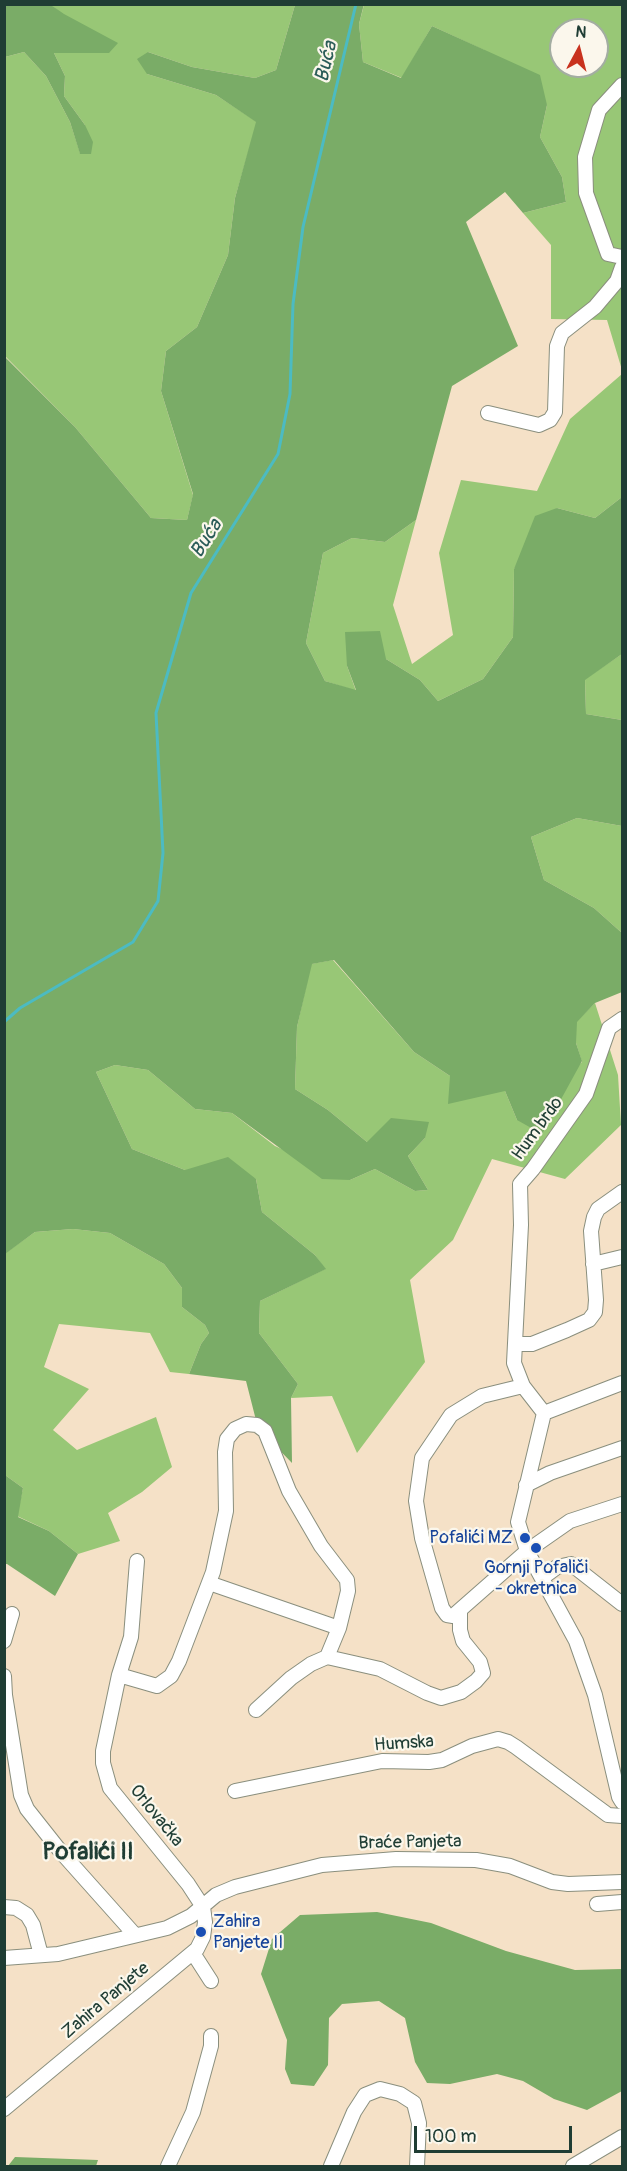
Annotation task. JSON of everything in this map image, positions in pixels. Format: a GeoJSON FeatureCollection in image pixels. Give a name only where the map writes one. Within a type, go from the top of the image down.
{"type":"FeatureCollection","features":[{"type":"Feature","properties":{"kind":"street"},"geometry":{"type":"LineString","coordinates":[[622,86],[599,110],[585,157],[586,193],[608,254],[622,256]]}},
{"type":"Feature","properties":{"kind":"street"},"geometry":{"type":"LineString","coordinates":[[488,413],[539,425],[550,420],[555,412],[557,346],[562,333],[595,307],[617,280],[622,267]]}},
{"type":"Feature","properties":{"kind":"street","name":"Hum brdo"},"geometry":{"type":"LineString","coordinates":[[544,1413],[523,1386],[514,1363],[521,1226],[520,1184],[586,1094],[609,1028],[622,1019]]}},
{"type":"Feature","properties":{"kind":"street"},"geometry":{"type":"LineString","coordinates":[[515,1344],[532,1344],[589,1320],[595,1312],[591,1231],[594,1217],[598,1209],[622,1192]]}},
{"type":"Feature","properties":{"kind":"street"},"geometry":{"type":"LineString","coordinates":[[593,1264],[622,1257]]}},
{"type":"Feature","properties":{"kind":"street"},"geometry":{"type":"LineString","coordinates":[[622,1383],[544,1413],[518,1522],[526,1551],[576,1641],[595,1695],[622,1802]]}},
{"type":"Feature","properties":{"kind":"street"},"geometry":{"type":"LineString","coordinates":[[523,1386],[482,1396],[452,1415],[423,1458],[416,1501],[422,1538],[442,1608],[447,1615],[453,1616],[526,1551],[570,1521],[622,1504]]}},
{"type":"Feature","properties":{"kind":"street"},"geometry":{"type":"LineString","coordinates":[[119,1675],[157,1686],[171,1676],[179,1661],[213,1572],[226,1511],[225,1452],[227,1439],[235,1429],[246,1425],[257,1425],[266,1431],[289,1491],[321,1546],[347,1580],[348,1591],[339,1628],[327,1657]]}},
{"type":"Feature","properties":{"kind":"street"},"geometry":{"type":"LineString","coordinates":[[526,1485],[550,1473],[622,1448]]}},
{"type":"Feature","properties":{"kind":"street","name":"Orlovačka"},"geometry":{"type":"LineString","coordinates":[[137,1561],[131,1636],[119,1675],[104,1751],[107,1779],[110,1788],[121,1803],[188,1884],[202,1907]]}},
{"type":"Feature","properties":{"kind":"street"},"geometry":{"type":"LineString","coordinates":[[542,1578],[557,1567],[571,1564],[622,1604]]}},
{"type":"Feature","properties":{"kind":"street"},"geometry":{"type":"LineString","coordinates":[[208,1583],[339,1628]]}},
{"type":"Feature","properties":{"kind":"street"},"geometry":{"type":"LineString","coordinates":[[256,1710],[291,1678],[311,1664],[327,1657],[380,1670],[427,1694],[441,1698],[461,1692],[483,1673],[480,1662],[463,1641],[459,1611]]}},
{"type":"Feature","properties":{"kind":"street"},"geometry":{"type":"LineString","coordinates":[[4,1641],[12,1614]]}},
{"type":"Feature","properties":{"kind":"street"},"geometry":{"type":"LineString","coordinates":[[4,1676],[21,1795],[27,1809],[61,1852],[135,1935]]}},
{"type":"Feature","properties":{"kind":"street","name":"Humska"},"geometry":{"type":"LineString","coordinates":[[235,1791],[382,1761],[442,1760],[487,1741],[498,1739],[516,1747],[608,1815],[622,1816]]}},
{"type":"Feature","properties":{"kind":"street","name":"Braće Panjeta"},"geometry":{"type":"LineString","coordinates":[[202,1907],[216,1895],[258,1880],[322,1865],[396,1859],[476,1860],[510,1866],[552,1882],[568,1884],[622,1882]]}},
{"type":"Feature","properties":{"kind":"street"},"geometry":{"type":"LineString","coordinates":[[597,1904],[622,1902]]}},
{"type":"Feature","properties":{"kind":"street"},"geometry":{"type":"LineString","coordinates":[[4,1907],[16,1908],[27,1915],[33,1924],[41,1955]]}},
{"type":"Feature","properties":{"kind":"street"},"geometry":{"type":"LineString","coordinates":[[4,1958],[58,1953],[167,1928],[191,1916],[202,1907]]}},
{"type":"Feature","properties":{"kind":"street","name":"Zahira Panjete"},"geometry":{"type":"LineString","coordinates":[[4,2109],[197,1949],[203,1937],[205,1922],[202,1907]]}},
{"type":"Feature","properties":{"kind":"street"},"geometry":{"type":"LineString","coordinates":[[193,1953],[211,1981]]}},
{"type":"Feature","properties":{"kind":"street"},"geometry":{"type":"LineString","coordinates":[[168,2166],[193,2112],[211,2036]]}},
{"type":"Feature","properties":{"kind":"street"},"geometry":{"type":"LineString","coordinates":[[332,2166],[354,2112],[364,2095],[381,2089],[400,2094],[414,2103],[418,2123],[417,2166]]}},
{"type":"Feature","properties":{"kind":"street"},"geometry":{"type":"LineString","coordinates":[[573,2166],[622,2137]]}},
{"type":"Feature","properties":{"kind":"green space"},"geometry":{"type":"Polygon","coordinates":[[[5,4],[51,5],[118,43],[109,53],[54,53],[65,76],[64,96],[85,125],[93,142],[91,154],[80,154],[70,122],[46,76],[24,52],[5,57],[5,4]]]}},
{"type":"Feature","properties":{"kind":"green space"},"geometry":{"type":"Polygon","coordinates":[[[364,4],[359,24],[363,62],[401,78],[432,26],[540,75],[547,105],[540,137],[562,177],[566,202],[523,213],[505,192],[466,222],[518,346],[452,386],[416,520],[385,542],[352,538],[323,553],[306,643],[325,681],[356,690],[347,666],[345,632],[380,631],[386,659],[420,680],[438,701],[483,679],[513,637],[514,569],[535,516],[557,508],[595,518],[622,497],[622,654],[585,680],[586,714],[622,720],[622,826],[577,818],[531,837],[544,880],[594,908],[622,933],[622,992],[595,1003],[577,1022],[576,1043],[582,1061],[542,1134],[517,1120],[505,1091],[448,1104],[450,1076],[414,1052],[334,960],[312,964],[297,1027],[295,1089],[328,1110],[367,1142],[391,1118],[429,1122],[425,1138],[408,1156],[428,1190],[415,1191],[375,1169],[350,1180],[322,1179],[232,1113],[195,1109],[148,1070],[115,1065],[96,1072],[132,1149],[185,1170],[228,1157],[256,1179],[262,1212],[315,1255],[326,1269],[260,1301],[259,1333],[298,1384],[291,1398],[292,1463],[258,1428],[246,1381],[189,1374],[201,1344],[209,1333],[205,1325],[182,1307],[182,1288],[164,1264],[110,1233],[73,1229],[35,1232],[5,1254],[4,356],[75,427],[151,518],[187,520],[193,494],[161,391],[166,351],[197,327],[228,255],[235,198],[256,122],[216,95],[147,74],[137,59],[148,52],[192,67],[255,78],[276,70],[295,5],[364,4]]]}},
{"type":"Feature","properties":{"kind":"green space"},"geometry":{"type":"Polygon","coordinates":[[[51,5],[295,5],[276,70],[255,78],[192,67],[148,52],[147,74],[216,95],[257,122],[235,198],[228,255],[197,327],[166,351],[161,391],[193,495],[187,520],[151,518],[75,427],[5,356],[5,57],[24,52],[46,76],[70,122],[80,153],[85,125],[64,96],[65,76],[54,53],[109,53],[51,5]]]}},
{"type":"Feature","properties":{"kind":"green space"},"geometry":{"type":"Polygon","coordinates":[[[364,5],[622,5],[622,370],[607,320],[551,319],[551,245],[523,213],[566,202],[562,177],[540,137],[547,105],[484,50],[432,26],[402,78],[363,62],[359,24],[364,5]]]}},
{"type":"Feature","properties":{"kind":"green space"},"geometry":{"type":"Polygon","coordinates":[[[622,374],[622,497],[595,518],[557,508],[514,569],[513,637],[483,679],[438,701],[420,680],[386,659],[347,666],[356,691],[325,681],[306,643],[323,553],[352,538],[385,542],[416,520],[393,605],[412,664],[453,635],[439,553],[461,480],[537,491],[570,419],[622,374]]]}},
{"type":"Feature","properties":{"kind":"green space"},"geometry":{"type":"Polygon","coordinates":[[[622,654],[622,720],[586,714],[585,679],[622,654]]]}},
{"type":"Feature","properties":{"kind":"green space"},"geometry":{"type":"Polygon","coordinates":[[[577,818],[622,826],[622,933],[594,908],[544,880],[531,837],[577,818]]]}},
{"type":"Feature","properties":{"kind":"green space"},"geometry":{"type":"Polygon","coordinates":[[[333,960],[414,1052],[450,1076],[505,1091],[517,1120],[582,1062],[576,1043],[576,1022],[595,1003],[618,1075],[621,1125],[565,1179],[492,1159],[453,1240],[410,1280],[425,1362],[357,1453],[332,1396],[291,1398],[298,1384],[259,1333],[260,1301],[325,1269],[315,1255],[262,1212],[256,1179],[185,1170],[132,1149],[96,1072],[115,1065],[148,1070],[195,1109],[232,1113],[275,1146],[350,1180],[375,1169],[415,1191],[428,1190],[408,1156],[425,1138],[367,1142],[328,1110],[295,1089],[297,1027],[311,964],[333,960]]]}},
{"type":"Feature","properties":{"kind":"green space"},"geometry":{"type":"Polygon","coordinates":[[[73,1229],[110,1233],[164,1264],[182,1288],[182,1307],[205,1325],[209,1333],[201,1344],[189,1374],[170,1372],[150,1333],[59,1324],[44,1367],[89,1389],[53,1430],[77,1450],[156,1417],[172,1467],[142,1492],[108,1513],[120,1541],[78,1554],[49,1531],[17,1516],[23,1488],[5,1475],[4,1254],[35,1232],[73,1229]]]}},
{"type":"Feature","properties":{"kind":"green space"},"geometry":{"type":"Polygon","coordinates":[[[5,1475],[23,1488],[18,1517],[49,1531],[78,1554],[55,1596],[5,1564],[5,1475]]]}},
{"type":"Feature","properties":{"kind":"green space"},"geometry":{"type":"Polygon","coordinates":[[[377,1912],[431,1923],[506,1951],[575,1970],[622,1969],[622,2091],[587,2110],[554,2099],[523,2081],[497,2074],[450,2084],[427,2083],[415,2062],[405,2018],[379,2001],[342,2004],[329,2018],[328,2065],[314,2086],[291,2084],[285,2069],[287,2040],[261,1974],[272,1939],[300,1915],[377,1912]]]}},
{"type":"Feature","properties":{"kind":"green space"},"geometry":{"type":"Polygon","coordinates":[[[15,2157],[98,2160],[96,2166],[8,2166],[15,2157]]]}},
{"type":"Feature","properties":{"kind":"waterway","name":"Buća"},"geometry":{"type":"LineString","coordinates":[[4,1022],[20,1008],[133,942],[158,901],[163,853],[156,713],[191,593],[278,454],[290,394],[293,304],[303,227],[356,4]]}},
{"type":"Feature","properties":{"kind":"place","name":"Pofalići MZ"},"geometry":{"type":"Point","coordinates":[525,1538]}},
{"type":"Feature","properties":{"kind":"place","name":"Gornji Pofaliči - okretnica"},"geometry":{"type":"Point","coordinates":[536,1548]}},
{"type":"Feature","properties":{"kind":"place","name":"Zahira Panjete II"},"geometry":{"type":"Point","coordinates":[201,1932]}},
{"type":"Feature","properties":{"kind":"district","name":"Pofalići II"},"geometry":{"type":"Point","coordinates":[88,1853]}}]}
